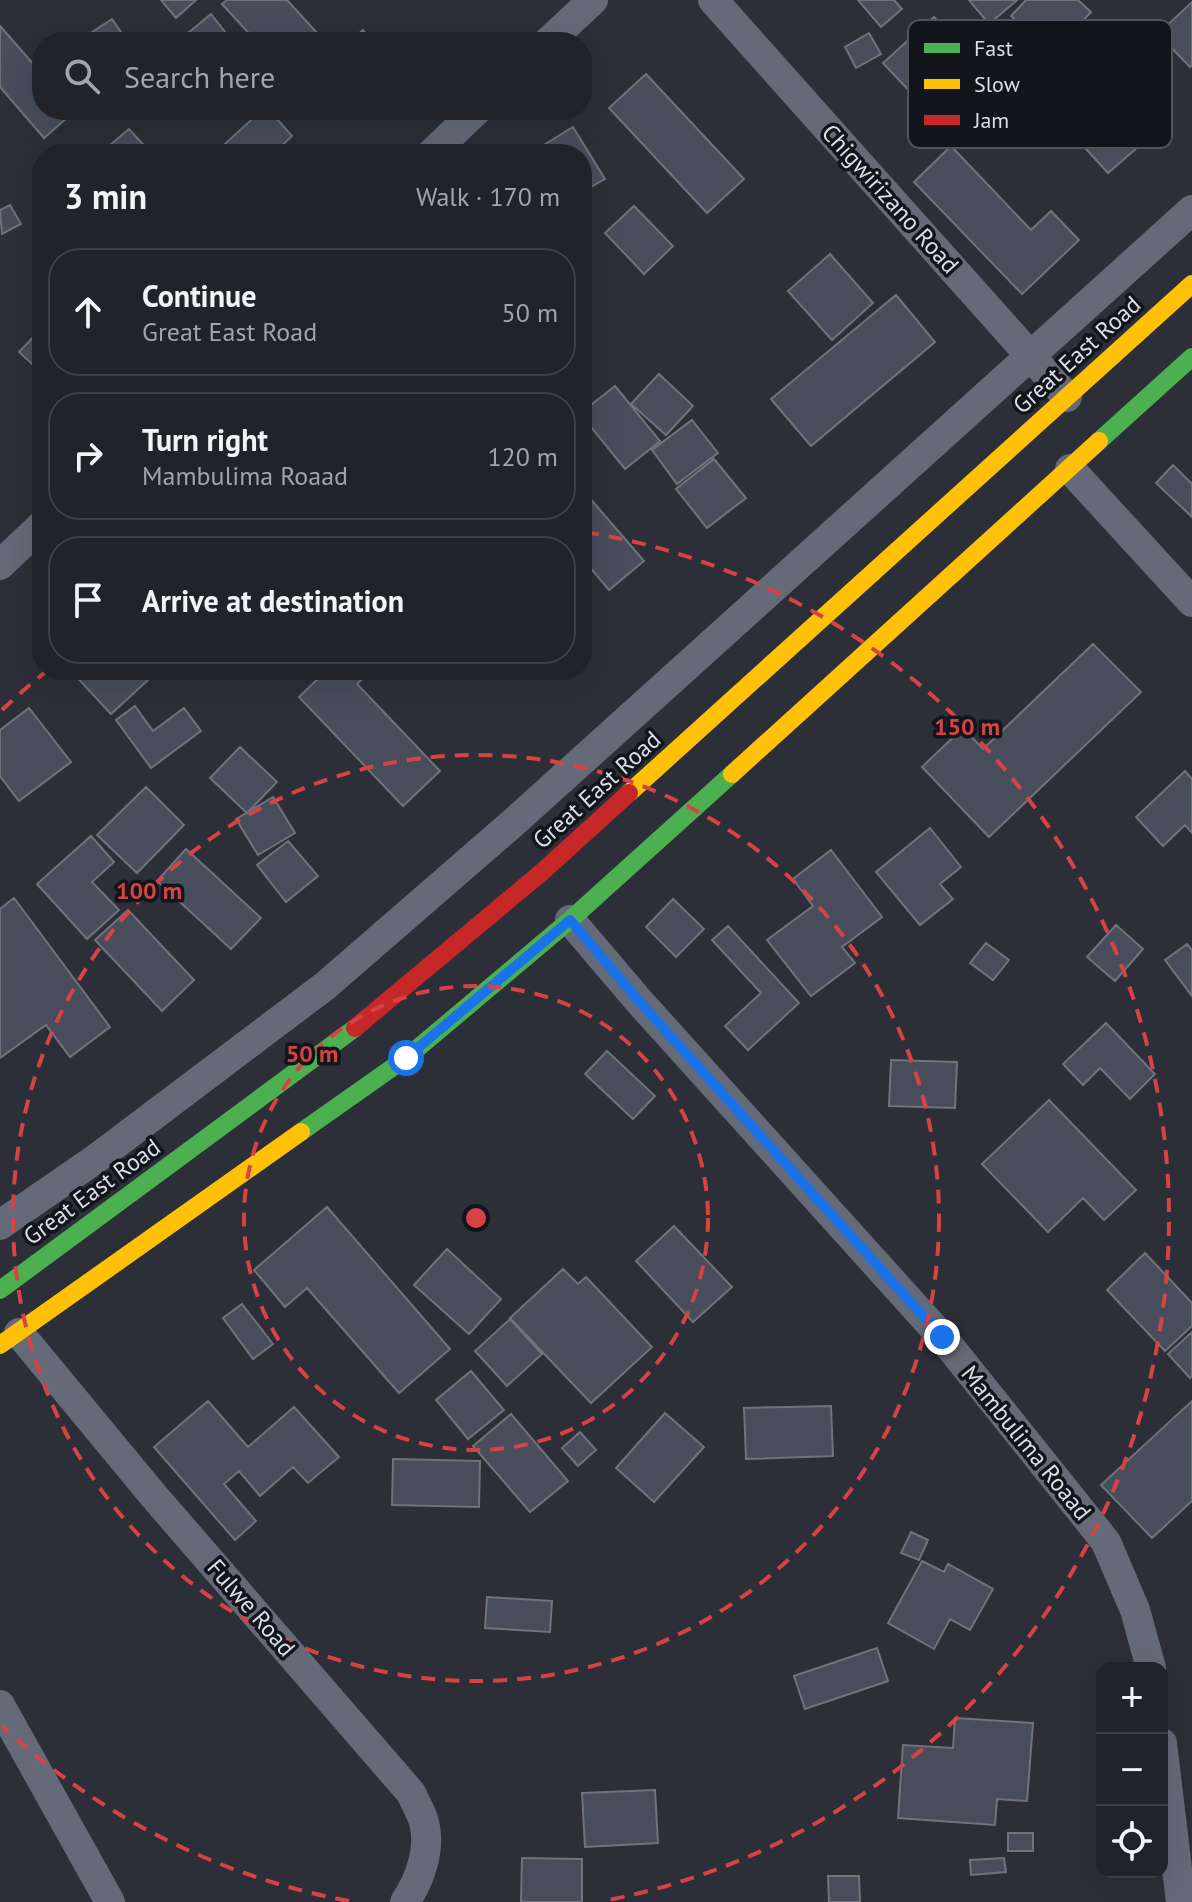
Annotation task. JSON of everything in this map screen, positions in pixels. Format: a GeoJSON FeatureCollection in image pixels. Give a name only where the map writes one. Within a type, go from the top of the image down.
{"type":"FeatureCollection","features":[{"type":"Feature","properties":{"kind":"main road","name":"Great East Road"},"geometry":{"type":"LineString","coordinates":[[0,1290],[350,1032],[542,872],[1192,284]]}},
{"type":"Feature","properties":{"kind":"main road"},"geometry":{"type":"LineString","coordinates":[[9,1339],[406,1058],[570,920],[1192,357]]}},
{"type":"Feature","properties":{"kind":"street"},"geometry":{"type":"LineString","coordinates":[[559,32],[593,0]]}},
{"type":"Feature","properties":{"kind":"street","name":"Chigwirizano Road"},"geometry":{"type":"LineString","coordinates":[[713,0],[1067,397]]}},
{"type":"Feature","properties":{"kind":"street"},"geometry":{"type":"LineString","coordinates":[[441,144],[467,120]]}},
{"type":"Feature","properties":{"kind":"street"},"geometry":{"type":"LineString","coordinates":[[0,1225],[97,1158],[325,986],[514,822],[1192,210]]}},
{"type":"Feature","properties":{"kind":"street"},"geometry":{"type":"LineString","coordinates":[[1070,469],[1192,602]]}},
{"type":"Feature","properties":{"kind":"street"},"geometry":{"type":"LineString","coordinates":[[0,565],[32,535]]}},
{"type":"Feature","properties":{"kind":"street","name":"Mambulima Roaad"},"geometry":{"type":"LineString","coordinates":[[570,920],[638,1000],[942,1337],[1106,1542],[1135,1610],[1149,1662]]}},
{"type":"Feature","properties":{"kind":"street","name":"Fulwe Road"},"geometry":{"type":"LineString","coordinates":[[9,1339],[153,1495],[411,1793],[425,1824],[424,1862],[405,1902]]}},
{"type":"Feature","properties":{"kind":"street"},"geometry":{"type":"LineString","coordinates":[[0,1705],[110,1902]]}},
{"type":"Feature","properties":{"kind":"street"},"geometry":{"type":"LineString","coordinates":[[1168,1793],[1181,1902]]}},
{"type":"Feature","properties":{"kind":"building"},"geometry":{"type":"Polygon","coordinates":[[[161,0],[196,0],[176,18],[161,0]]]}},
{"type":"Feature","properties":{"kind":"building"},"geometry":{"type":"Polygon","coordinates":[[[227,0],[287,0],[316,32],[248,32],[222,4],[227,0]]]}},
{"type":"Feature","properties":{"kind":"building"},"geometry":{"type":"Polygon","coordinates":[[[858,0],[894,0],[902,9],[881,27],[858,0]]]}},
{"type":"Feature","properties":{"kind":"building"},"geometry":{"type":"Polygon","coordinates":[[[969,0],[1017,0],[994,20],[986,20],[969,0]]]}},
{"type":"Feature","properties":{"kind":"building"},"geometry":{"type":"Polygon","coordinates":[[[1026,0],[1078,0],[1091,12],[1084,20],[1015,20],[1011,16],[1026,0]]]}},
{"type":"Feature","properties":{"kind":"building"},"geometry":{"type":"Polygon","coordinates":[[[1192,2],[1190,67],[1172,48],[1172,21],[1192,2]]]}},
{"type":"Feature","properties":{"kind":"building"},"geometry":{"type":"Polygon","coordinates":[[[211,14],[225,32],[189,32],[211,14]]]}},
{"type":"Feature","properties":{"kind":"building"},"geometry":{"type":"Polygon","coordinates":[[[112,19],[121,32],[92,32],[112,19]]]}},
{"type":"Feature","properties":{"kind":"building"},"geometry":{"type":"Polygon","coordinates":[[[0,26],[32,63],[32,120],[65,120],[44,138],[0,87],[0,26]]]}},
{"type":"Feature","properties":{"kind":"building"},"geometry":{"type":"Polygon","coordinates":[[[869,33],[881,54],[856,68],[845,47],[869,33]]]}},
{"type":"Feature","properties":{"kind":"building"},"geometry":{"type":"Polygon","coordinates":[[[908,40],[908,90],[883,63],[908,40]]]}},
{"type":"Feature","properties":{"kind":"building"},"geometry":{"type":"Polygon","coordinates":[[[646,74],[744,179],[707,213],[609,108],[646,74]]]}},
{"type":"Feature","properties":{"kind":"building"},"geometry":{"type":"Polygon","coordinates":[[[251,120],[278,120],[292,136],[284,144],[225,144],[251,120]]]}},
{"type":"Feature","properties":{"kind":"building"},"geometry":{"type":"Polygon","coordinates":[[[573,127],[583,144],[545,144],[573,127]]]}},
{"type":"Feature","properties":{"kind":"building"},"geometry":{"type":"Polygon","coordinates":[[[129,129],[143,144],[111,144],[129,129]]]}},
{"type":"Feature","properties":{"kind":"building"},"geometry":{"type":"Polygon","coordinates":[[[949,148],[953,148],[1031,230],[1051,211],[1079,240],[1022,294],[914,182],[949,148]]]}},
{"type":"Feature","properties":{"kind":"building"},"geometry":{"type":"Polygon","coordinates":[[[1085,148],[1137,148],[1108,173],[1085,148]]]}},
{"type":"Feature","properties":{"kind":"building"},"geometry":{"type":"Polygon","coordinates":[[[592,158],[605,179],[592,186],[592,158]]]}},
{"type":"Feature","properties":{"kind":"building"},"geometry":{"type":"Polygon","coordinates":[[[10,205],[21,224],[2,234],[0,210],[10,205]]]}},
{"type":"Feature","properties":{"kind":"building"},"geometry":{"type":"Polygon","coordinates":[[[634,206],[673,246],[644,274],[605,233],[634,206]]]}},
{"type":"Feature","properties":{"kind":"building"},"geometry":{"type":"Polygon","coordinates":[[[830,254],[873,303],[832,340],[788,291],[830,254]]]}},
{"type":"Feature","properties":{"kind":"building"},"geometry":{"type":"Polygon","coordinates":[[[896,295],[935,342],[811,446],[771,399],[896,295]]]}},
{"type":"Feature","properties":{"kind":"building"},"geometry":{"type":"Polygon","coordinates":[[[32,338],[32,364],[19,352],[32,338]]]}},
{"type":"Feature","properties":{"kind":"building"},"geometry":{"type":"Polygon","coordinates":[[[659,374],[693,406],[666,435],[631,404],[659,374]]]}},
{"type":"Feature","properties":{"kind":"building"},"geometry":{"type":"Polygon","coordinates":[[[615,386],[660,441],[625,469],[592,428],[592,404],[615,386]]]}},
{"type":"Feature","properties":{"kind":"building"},"geometry":{"type":"Polygon","coordinates":[[[692,420],[718,453],[677,484],[652,450],[692,420]]]}},
{"type":"Feature","properties":{"kind":"building"},"geometry":{"type":"Polygon","coordinates":[[[714,459],[746,498],[707,528],[676,489],[714,459]]]}},
{"type":"Feature","properties":{"kind":"building"},"geometry":{"type":"Polygon","coordinates":[[[1173,465],[1192,484],[1192,517],[1156,483],[1173,465]]]}},
{"type":"Feature","properties":{"kind":"building"},"geometry":{"type":"Polygon","coordinates":[[[592,501],[644,561],[609,590],[592,570],[592,501]]]}},
{"type":"Feature","properties":{"kind":"building"},"geometry":{"type":"Polygon","coordinates":[[[1093,644],[1141,692],[989,837],[922,767],[963,728],[983,749],[1093,644]]]}},
{"type":"Feature","properties":{"kind":"building"},"geometry":{"type":"Polygon","coordinates":[[[79,680],[148,680],[111,714],[79,680]]]}},
{"type":"Feature","properties":{"kind":"building"},"geometry":{"type":"Polygon","coordinates":[[[317,680],[361,680],[357,684],[440,771],[403,806],[299,697],[317,680]]]}},
{"type":"Feature","properties":{"kind":"building"},"geometry":{"type":"Polygon","coordinates":[[[135,706],[153,731],[184,708],[201,731],[151,768],[116,720],[135,706]]]}},
{"type":"Feature","properties":{"kind":"building"},"geometry":{"type":"Polygon","coordinates":[[[29,708],[71,762],[19,801],[0,776],[0,730],[29,708]]]}},
{"type":"Feature","properties":{"kind":"building"},"geometry":{"type":"Polygon","coordinates":[[[240,747],[277,782],[247,813],[210,778],[240,747]]]}},
{"type":"Feature","properties":{"kind":"building"},"geometry":{"type":"Polygon","coordinates":[[[1185,771],[1192,779],[1192,833],[1185,825],[1163,846],[1136,817],[1185,771]]]}},
{"type":"Feature","properties":{"kind":"building"},"geometry":{"type":"Polygon","coordinates":[[[146,787],[184,825],[137,873],[97,835],[146,787]]]}},
{"type":"Feature","properties":{"kind":"building"},"geometry":{"type":"Polygon","coordinates":[[[273,797],[295,833],[258,855],[236,819],[273,797]]]}},
{"type":"Feature","properties":{"kind":"building"},"geometry":{"type":"Polygon","coordinates":[[[930,828],[961,867],[940,884],[953,899],[920,925],[876,872],[930,828]]]}},
{"type":"Feature","properties":{"kind":"building"},"geometry":{"type":"Polygon","coordinates":[[[91,836],[114,862],[92,882],[119,910],[87,939],[37,884],[91,836]]]}},
{"type":"Feature","properties":{"kind":"building"},"geometry":{"type":"Polygon","coordinates":[[[288,841],[318,876],[286,902],[257,865],[288,841]]]}},
{"type":"Feature","properties":{"kind":"building"},"geometry":{"type":"Polygon","coordinates":[[[186,849],[261,918],[231,949],[157,881],[186,849]]]}},
{"type":"Feature","properties":{"kind":"building"},"geometry":{"type":"Polygon","coordinates":[[[831,850],[882,917],[842,947],[855,963],[811,996],[767,940],[813,906],[793,879],[831,850]]]}},
{"type":"Feature","properties":{"kind":"building"},"geometry":{"type":"Polygon","coordinates":[[[14,898],[110,1027],[70,1057],[46,1025],[0,1058],[0,909],[14,898]]]}},
{"type":"Feature","properties":{"kind":"building"},"geometry":{"type":"Polygon","coordinates":[[[673,899],[704,929],[676,957],[646,927],[673,899]]]}},
{"type":"Feature","properties":{"kind":"building"},"geometry":{"type":"Polygon","coordinates":[[[128,910],[194,980],[162,1011],[95,940],[128,910]]]}},
{"type":"Feature","properties":{"kind":"building"},"geometry":{"type":"Polygon","coordinates":[[[1116,925],[1143,949],[1115,981],[1087,957],[1116,925]]]}},
{"type":"Feature","properties":{"kind":"building"},"geometry":{"type":"Polygon","coordinates":[[[728,926],[799,1003],[748,1050],[725,1026],[761,993],[712,940],[728,926]]]}},
{"type":"Feature","properties":{"kind":"building"},"geometry":{"type":"Polygon","coordinates":[[[986,943],[1009,960],[993,980],[970,963],[986,943]]]}},
{"type":"Feature","properties":{"kind":"building"},"geometry":{"type":"Polygon","coordinates":[[[1187,944],[1192,950],[1192,996],[1165,960],[1187,944]]]}},
{"type":"Feature","properties":{"kind":"building"},"geometry":{"type":"Polygon","coordinates":[[[1106,1023],[1155,1074],[1130,1099],[1100,1068],[1083,1085],[1063,1064],[1106,1023]]]}},
{"type":"Feature","properties":{"kind":"building"},"geometry":{"type":"Polygon","coordinates":[[[607,1051],[655,1096],[633,1119],[585,1074],[607,1051]]]}},
{"type":"Feature","properties":{"kind":"building"},"geometry":{"type":"Polygon","coordinates":[[[891,1060],[957,1062],[955,1108],[889,1106],[891,1060]]]}},
{"type":"Feature","properties":{"kind":"building"},"geometry":{"type":"Polygon","coordinates":[[[1049,1100],[1136,1190],[1104,1220],[1083,1198],[1048,1232],[982,1164],[1049,1100]]]}},
{"type":"Feature","properties":{"kind":"building"},"geometry":{"type":"Polygon","coordinates":[[[327,1207],[450,1349],[399,1393],[307,1288],[285,1307],[254,1270],[327,1207]]]}},
{"type":"Feature","properties":{"kind":"building"},"geometry":{"type":"Polygon","coordinates":[[[674,1226],[732,1287],[693,1322],[636,1261],[674,1226]]]}},
{"type":"Feature","properties":{"kind":"building"},"geometry":{"type":"Polygon","coordinates":[[[447,1249],[501,1299],[469,1334],[414,1285],[447,1249]]]}},
{"type":"Feature","properties":{"kind":"building"},"geometry":{"type":"Polygon","coordinates":[[[1145,1253],[1192,1303],[1192,1326],[1165,1351],[1107,1290],[1145,1253]]]}},
{"type":"Feature","properties":{"kind":"building"},"geometry":{"type":"Polygon","coordinates":[[[563,1269],[578,1284],[586,1277],[652,1347],[591,1403],[510,1318],[563,1269]]]}},
{"type":"Feature","properties":{"kind":"building"},"geometry":{"type":"Polygon","coordinates":[[[242,1304],[273,1344],[253,1359],[223,1318],[242,1304]]]}},
{"type":"Feature","properties":{"kind":"building"},"geometry":{"type":"Polygon","coordinates":[[[510,1319],[542,1354],[507,1386],[475,1351],[510,1319]]]}},
{"type":"Feature","properties":{"kind":"building"},"geometry":{"type":"Polygon","coordinates":[[[1192,1332],[1192,1376],[1190,1378],[1168,1354],[1192,1332]]]}},
{"type":"Feature","properties":{"kind":"building"},"geometry":{"type":"Polygon","coordinates":[[[471,1371],[504,1410],[468,1439],[436,1400],[471,1371]]]}},
{"type":"Feature","properties":{"kind":"building"},"geometry":{"type":"Polygon","coordinates":[[[208,1401],[248,1447],[294,1407],[339,1457],[308,1483],[293,1467],[260,1496],[239,1471],[224,1484],[256,1521],[235,1540],[154,1447],[208,1401]]]}},
{"type":"Feature","properties":{"kind":"building"},"geometry":{"type":"Polygon","coordinates":[[[1192,1401],[1192,1501],[1152,1538],[1101,1485],[1192,1401]]]}},
{"type":"Feature","properties":{"kind":"building"},"geometry":{"type":"Polygon","coordinates":[[[831,1406],[833,1456],[746,1459],[744,1408],[831,1406]]]}},
{"type":"Feature","properties":{"kind":"building"},"geometry":{"type":"Polygon","coordinates":[[[665,1413],[704,1447],[654,1502],[616,1468],[665,1413]]]}},
{"type":"Feature","properties":{"kind":"building"},"geometry":{"type":"Polygon","coordinates":[[[511,1414],[568,1481],[530,1512],[473,1446],[511,1414]]]}},
{"type":"Feature","properties":{"kind":"building"},"geometry":{"type":"Polygon","coordinates":[[[580,1432],[596,1450],[578,1466],[562,1448],[580,1432]]]}},
{"type":"Feature","properties":{"kind":"building"},"geometry":{"type":"Polygon","coordinates":[[[393,1459],[480,1461],[479,1507],[392,1505],[393,1459]]]}},
{"type":"Feature","properties":{"kind":"building"},"geometry":{"type":"Polygon","coordinates":[[[911,1532],[928,1540],[919,1560],[901,1553],[911,1532]]]}},
{"type":"Feature","properties":{"kind":"building"},"geometry":{"type":"Polygon","coordinates":[[[922,1561],[944,1572],[948,1564],[993,1589],[970,1630],[950,1619],[934,1649],[888,1623],[922,1561]]]}},
{"type":"Feature","properties":{"kind":"building"},"geometry":{"type":"Polygon","coordinates":[[[487,1597],[552,1601],[550,1632],[485,1628],[487,1597]]]}},
{"type":"Feature","properties":{"kind":"building"},"geometry":{"type":"Polygon","coordinates":[[[877,1648],[888,1681],[805,1709],[794,1676],[877,1648]]]}},
{"type":"Feature","properties":{"kind":"building"},"geometry":{"type":"Polygon","coordinates":[[[955,1718],[1033,1723],[1027,1801],[997,1799],[995,1825],[898,1818],[903,1745],[953,1748],[955,1718]]]}},
{"type":"Feature","properties":{"kind":"building"},"geometry":{"type":"Polygon","coordinates":[[[655,1790],[658,1843],[585,1847],[582,1793],[655,1790]]]}},
{"type":"Feature","properties":{"kind":"building"},"geometry":{"type":"Polygon","coordinates":[[[1008,1833],[1033,1833],[1033,1851],[1008,1851],[1008,1833]]]}},
{"type":"Feature","properties":{"kind":"building"},"geometry":{"type":"Polygon","coordinates":[[[522,1858],[582,1859],[582,1902],[521,1902],[522,1858]]]}},
{"type":"Feature","properties":{"kind":"building"},"geometry":{"type":"Polygon","coordinates":[[[1004,1858],[1006,1872],[971,1875],[970,1860],[1004,1858]]]}},
{"type":"Feature","properties":{"kind":"building"},"geometry":{"type":"Polygon","coordinates":[[[828,1876],[859,1876],[860,1902],[829,1902],[828,1876]]]}},
{"type":"Feature","properties":{"kind":"traffic: fast"},"geometry":{"type":"LineString","coordinates":[[1099,441],[1192,357]]}},
{"type":"Feature","properties":{"kind":"traffic: fast"},"geometry":{"type":"LineString","coordinates":[[301,1132],[406,1058],[570,920],[732,774]]}},
{"type":"Feature","properties":{"kind":"traffic: fast"},"geometry":{"type":"LineString","coordinates":[[0,1290],[355,1028]]}},
{"type":"Feature","properties":{"kind":"traffic: slow"},"geometry":{"type":"LineString","coordinates":[[629,793],[1192,284]]}},
{"type":"Feature","properties":{"kind":"traffic: slow"},"geometry":{"type":"LineString","coordinates":[[732,774],[1099,441]]}},
{"type":"Feature","properties":{"kind":"traffic: slow"},"geometry":{"type":"LineString","coordinates":[[0,1345],[301,1132]]}},
{"type":"Feature","properties":{"kind":"traffic: jam"},"geometry":{"type":"LineString","coordinates":[[355,1028],[542,872],[629,793]]}},
{"type":"Feature","properties":{"kind":"route"},"geometry":{"type":"LineString","coordinates":[[406,1058],[570,920],[638,1000],[942,1337]]}}]}
